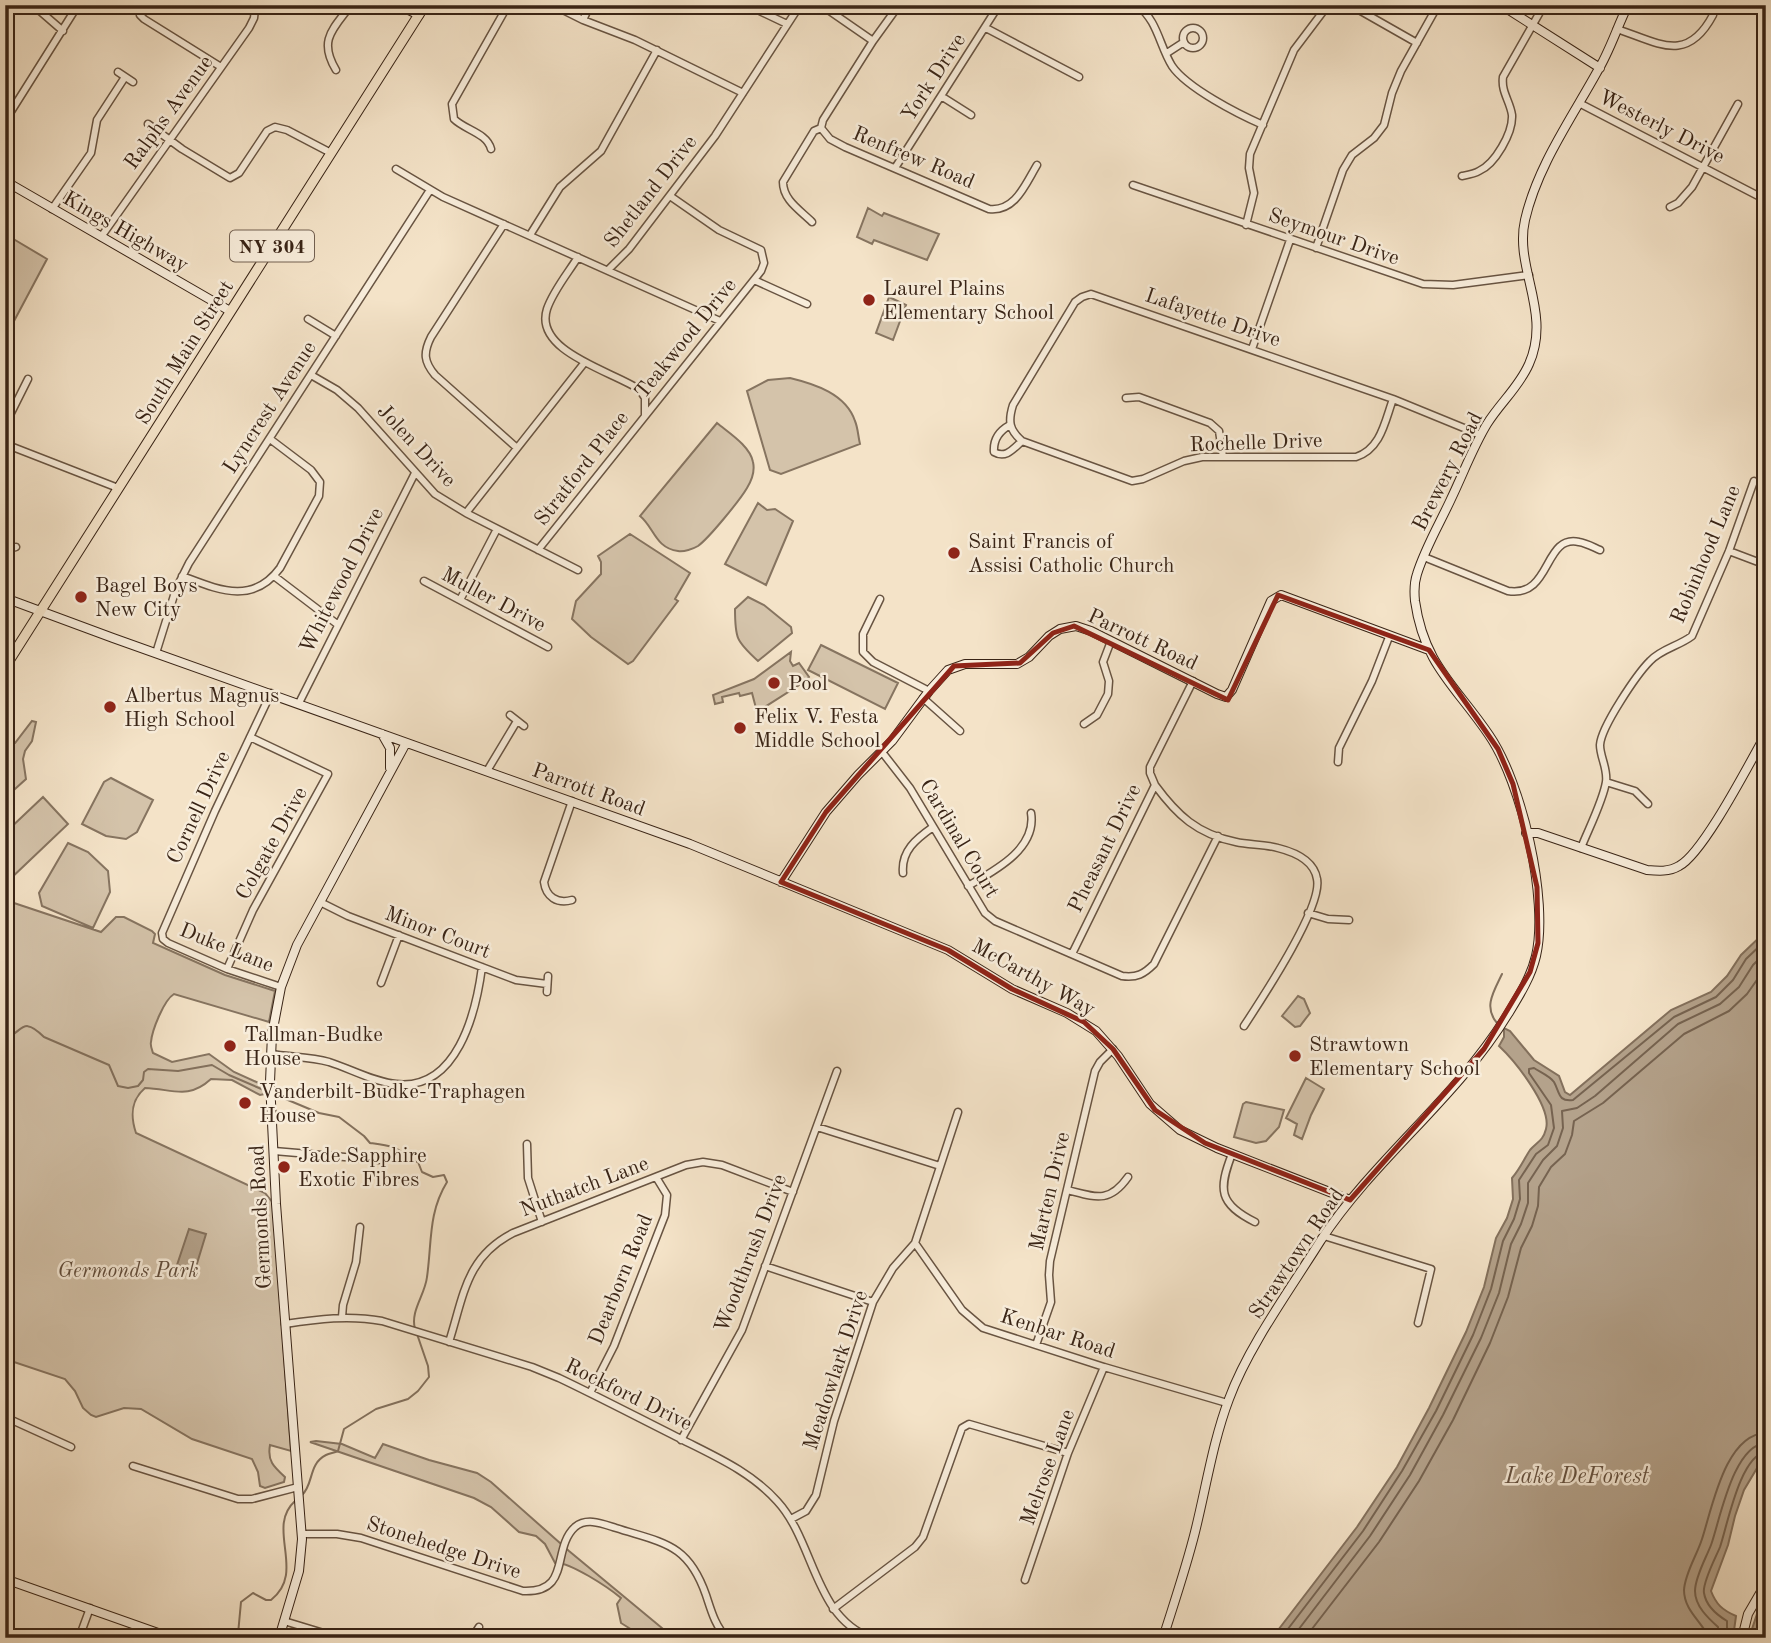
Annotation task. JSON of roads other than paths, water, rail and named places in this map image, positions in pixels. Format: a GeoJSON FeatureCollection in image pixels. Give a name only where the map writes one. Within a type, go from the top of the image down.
{"type":"FeatureCollection","features":[{"type":"Feature","properties":{"kind":"main road","name":"South Main Street"},"geometry":{"type":"LineString","coordinates":[[41,611],[425,5]]}},
{"type":"Feature","properties":{"kind":"main road","name":"NY 304"},"geometry":{"type":"LineString","coordinates":[[5,667],[41,611]]}},
{"type":"Feature","properties":{"kind":"street"},"geometry":{"type":"LineString","coordinates":[[33,5],[63,31]]}},
{"type":"Feature","properties":{"kind":"street"},"geometry":{"type":"LineString","coordinates":[[5,121],[78,5]]}},
{"type":"Feature","properties":{"kind":"street"},"geometry":{"type":"LineString","coordinates":[[144,5],[141,15],[144,19],[221,67]]}},
{"type":"Feature","properties":{"kind":"street","name":"Ralphs Avenue"},"geometry":{"type":"LineString","coordinates":[[101,237],[249,28],[255,9],[251,5]]}},
{"type":"Feature","properties":{"kind":"street"},"geometry":{"type":"LineString","coordinates":[[336,69],[330,60],[327,43],[330,33],[351,5]]}},
{"type":"Feature","properties":{"kind":"street"},"geometry":{"type":"LineString","coordinates":[[398,5],[419,15]]}},
{"type":"Feature","properties":{"kind":"street"},"geometry":{"type":"LineString","coordinates":[[491,149],[484,138],[454,119],[452,104],[508,5]]}},
{"type":"Feature","properties":{"kind":"street"},"geometry":{"type":"LineString","coordinates":[[553,5],[657,50],[743,93]]}},
{"type":"Feature","properties":{"kind":"street"},"geometry":{"type":"LineString","coordinates":[[583,20],[590,5]]}},
{"type":"Feature","properties":{"kind":"street"},"geometry":{"type":"LineString","coordinates":[[747,5],[787,24]]}},
{"type":"Feature","properties":{"kind":"street","name":"Shetland Drive"},"geometry":{"type":"LineString","coordinates":[[396,169],[430,190],[608,270],[629,249],[715,136],[800,5]]}},
{"type":"Feature","properties":{"kind":"street"},"geometry":{"type":"LineString","coordinates":[[821,5],[873,41]]}},
{"type":"Feature","properties":{"kind":"street","name":"Renfrew Road"},"geometry":{"type":"LineString","coordinates":[[899,5],[823,120],[821,128],[830,139],[989,209],[1000,210],[1009,206],[1037,165]]}},
{"type":"Feature","properties":{"kind":"street","name":"York Drive"},"geometry":{"type":"LineString","coordinates":[[895,168],[999,5]]}},
{"type":"Feature","properties":{"kind":"street"},"geometry":{"type":"LineString","coordinates":[[1137,5],[1150,17],[1172,65],[1183,77],[1236,113],[1263,125]]}},
{"type":"Feature","properties":{"kind":"street"},"geometry":{"type":"LineString","coordinates":[[1316,248],[1343,170],[1352,155],[1374,138],[1384,125],[1401,71],[1438,5]]}},
{"type":"Feature","properties":{"kind":"street"},"geometry":{"type":"LineString","coordinates":[[1501,5],[1600,68]]}},
{"type":"Feature","properties":{"kind":"street"},"geometry":{"type":"LineString","coordinates":[[1462,176],[1488,165],[1508,134],[1512,123],[1511,111],[1502,88],[1503,77],[1544,5]]}},
{"type":"Feature","properties":{"kind":"street","name":"Brewery Road"},"geometry":{"type":"LineString","coordinates":[[1526,832],[1513,784],[1498,749],[1444,678],[1429,650],[1419,623],[1414,594],[1415,581],[1424,556],[1486,425],[1520,383],[1533,355],[1538,338],[1524,237],[1527,212],[1540,177],[1600,68],[1628,5]]}},
{"type":"Feature","properties":{"kind":"street"},"geometry":{"type":"LineString","coordinates":[[1246,225],[1254,193],[1249,168],[1250,154],[1294,50],[1323,7],[1359,10],[1417,43]]}},
{"type":"Feature","properties":{"kind":"street"},"geometry":{"type":"LineString","coordinates":[[1617,29],[1665,45],[1681,46],[1699,37],[1713,15]]}},
{"type":"Feature","properties":{"kind":"street"},"geometry":{"type":"LineString","coordinates":[[986,28],[1079,77]]}},
{"type":"Feature","properties":{"kind":"street"},"geometry":{"type":"LineString","coordinates":[[1167,53],[1184,42]]}},
{"type":"Feature","properties":{"kind":"street"},"geometry":{"type":"LineString","coordinates":[[530,235],[560,187],[601,151],[657,50]]}},
{"type":"Feature","properties":{"kind":"street"},"geometry":{"type":"LineString","coordinates":[[118,72],[133,82]]}},
{"type":"Feature","properties":{"kind":"street"},"geometry":{"type":"LineString","coordinates":[[52,209],[91,153],[97,120],[125,77]]}},
{"type":"Feature","properties":{"kind":"street"},"geometry":{"type":"LineString","coordinates":[[941,96],[971,115]]}},
{"type":"Feature","properties":{"kind":"street","name":"Westerly Drive"},"geometry":{"type":"LineString","coordinates":[[1579,103],[1766,200]]}},
{"type":"Feature","properties":{"kind":"street"},"geometry":{"type":"LineString","coordinates":[[1670,207],[1686,196],[1738,104]]}},
{"type":"Feature","properties":{"kind":"street"},"geometry":{"type":"LineString","coordinates":[[148,124],[230,178],[239,173],[267,131],[275,127],[287,130],[331,153]]}},
{"type":"Feature","properties":{"kind":"street"},"geometry":{"type":"LineString","coordinates":[[812,222],[787,198],[783,191],[783,182],[814,131],[821,128]]}},
{"type":"Feature","properties":{"kind":"street","name":"Kings Highway"},"geometry":{"type":"LineString","coordinates":[[5,181],[230,311]]}},
{"type":"Feature","properties":{"kind":"street","name":"Seymour Drive"},"geometry":{"type":"LineString","coordinates":[[1133,186],[1423,284],[1453,285],[1529,275]]}},
{"type":"Feature","properties":{"kind":"street","name":"Lyncrest Avenue"},"geometry":{"type":"LineString","coordinates":[[156,653],[182,576],[430,190]]}},
{"type":"Feature","properties":{"kind":"street"},"geometry":{"type":"LineString","coordinates":[[670,195],[719,230],[761,250],[764,263],[754,280],[807,304]]}},
{"type":"Feature","properties":{"kind":"street"},"geometry":{"type":"LineString","coordinates":[[504,224],[431,337],[425,357],[435,375],[517,448]]}},
{"type":"Feature","properties":{"kind":"street"},"geometry":{"type":"LineString","coordinates":[[1252,349],[1290,240]]}},
{"type":"Feature","properties":{"kind":"street","name":"Stratford Place"},"geometry":{"type":"LineString","coordinates":[[538,550],[644,417],[645,398],[640,390],[562,348],[553,339],[545,320],[550,302],[578,257]]}},
{"type":"Feature","properties":{"kind":"street"},"geometry":{"type":"LineString","coordinates":[[608,270],[720,321]]}},
{"type":"Feature","properties":{"kind":"street","name":"Teakwood Drive"},"geometry":{"type":"LineString","coordinates":[[644,417],[754,280]]}},
{"type":"Feature","properties":{"kind":"street","name":"Lafayette Drive"},"geometry":{"type":"LineString","coordinates":[[1022,441],[1006,454],[994,452],[997,436],[1010,425],[1009,416],[1013,405],[1074,302],[1090,294],[1392,399],[1481,435]]}},
{"type":"Feature","properties":{"kind":"street"},"geometry":{"type":"LineString","coordinates":[[308,318],[336,336]]}},
{"type":"Feature","properties":{"kind":"street"},"geometry":{"type":"LineString","coordinates":[[466,513],[586,362]]}},
{"type":"Feature","properties":{"kind":"street","name":"Jolen Drive"},"geometry":{"type":"LineString","coordinates":[[311,375],[349,399],[435,494],[466,513],[578,570]]}},
{"type":"Feature","properties":{"kind":"street"},"geometry":{"type":"LineString","coordinates":[[5,425],[28,379]]}},
{"type":"Feature","properties":{"kind":"street"},"geometry":{"type":"LineString","coordinates":[[1126,397],[1139,397],[1210,423],[1219,431],[1223,457]]}},
{"type":"Feature","properties":{"kind":"street","name":"Rochelle Drive"},"geometry":{"type":"LineString","coordinates":[[1010,425],[1014,434],[1022,441],[1132,481],[1184,461],[1223,457],[1356,457],[1366,454],[1380,436],[1392,399]]}},
{"type":"Feature","properties":{"kind":"street"},"geometry":{"type":"LineString","coordinates":[[182,576],[234,593],[257,587],[274,576],[321,489],[317,476],[270,439]]}},
{"type":"Feature","properties":{"kind":"street"},"geometry":{"type":"LineString","coordinates":[[5,444],[118,488]]}},
{"type":"Feature","properties":{"kind":"street","name":"Whitewood Drive"},"geometry":{"type":"LineString","coordinates":[[299,703],[415,473]]}},
{"type":"Feature","properties":{"kind":"street","name":"Robinhood Lane"},"geometry":{"type":"LineString","coordinates":[[1606,782],[1600,748],[1601,736],[1607,723],[1650,661],[1692,636],[1729,551],[1754,481]]}},
{"type":"Feature","properties":{"kind":"street"},"geometry":{"type":"LineString","coordinates":[[460,600],[497,529]]}},
{"type":"Feature","properties":{"kind":"street"},"geometry":{"type":"LineString","coordinates":[[1424,556],[1508,591],[1517,592],[1535,585],[1554,552],[1562,544],[1578,541],[1600,550]]}},
{"type":"Feature","properties":{"kind":"street"},"geometry":{"type":"LineString","coordinates":[[5,550],[16,547]]}},
{"type":"Feature","properties":{"kind":"street"},"geometry":{"type":"LineString","coordinates":[[1729,551],[1766,565]]}},
{"type":"Feature","properties":{"kind":"street"},"geometry":{"type":"LineString","coordinates":[[274,576],[337,624]]}},
{"type":"Feature","properties":{"kind":"street","name":"Muller Drive"},"geometry":{"type":"LineString","coordinates":[[424,581],[548,648]]}},
{"type":"Feature","properties":{"kind":"street","name":"Parrott Road"},"geometry":{"type":"LineString","coordinates":[[406,743],[706,850],[781,882],[826,812],[882,752],[946,672],[957,665],[1006,665],[1022,662],[1034,654],[1054,633],[1066,627],[1081,627],[1220,696],[1229,695],[1269,604],[1278,595],[1429,650]]}},
{"type":"Feature","properties":{"kind":"street"},"geometry":{"type":"LineString","coordinates":[[5,598],[406,743]]}},
{"type":"Feature","properties":{"kind":"street"},"geometry":{"type":"LineString","coordinates":[[880,599],[863,635],[863,652],[873,662],[926,695],[960,731]]}},
{"type":"Feature","properties":{"kind":"street"},"geometry":{"type":"LineString","coordinates":[[1338,762],[1339,748],[1369,689],[1390,637]]}},
{"type":"Feature","properties":{"kind":"street"},"geometry":{"type":"LineString","coordinates":[[1084,724],[1097,715],[1108,694],[1110,685],[1103,662],[1111,641]]}},
{"type":"Feature","properties":{"kind":"street","name":"Pheasant Drive"},"geometry":{"type":"LineString","coordinates":[[1072,954],[1156,785],[1150,766],[1193,681]]}},
{"type":"Feature","properties":{"kind":"street","name":"Cornell Drive"},"geometry":{"type":"LineString","coordinates":[[162,937],[168,917],[271,693]]}},
{"type":"Feature","properties":{"kind":"street"},"geometry":{"type":"LineString","coordinates":[[510,715],[524,726]]}},
{"type":"Feature","properties":{"kind":"street"},"geometry":{"type":"LineString","coordinates":[[488,771],[517,721]]}},
{"type":"Feature","properties":{"kind":"street"},"geometry":{"type":"LineString","coordinates":[[379,733],[386,739],[390,751],[389,775]]}},
{"type":"Feature","properties":{"kind":"street"},"geometry":{"type":"LineString","coordinates":[[1526,832],[1538,833],[1647,870],[1659,872],[1680,866],[1689,859],[1711,828],[1766,734]]}},
{"type":"Feature","properties":{"kind":"street","name":"Colgate Drive"},"geometry":{"type":"LineString","coordinates":[[227,970],[250,916],[328,774],[250,737]]}},
{"type":"Feature","properties":{"kind":"street","name":"Germonds Road"},"geometry":{"type":"LineString","coordinates":[[279,1638],[299,1571],[302,1534],[285,1324],[271,1055],[281,987],[297,945],[406,743]]}},
{"type":"Feature","properties":{"kind":"street","name":"Cardinal Court"},"geometry":{"type":"LineString","coordinates":[[882,752],[910,788],[985,913],[995,922],[1122,976],[1134,978],[1145,973],[1161,953],[1218,836]]}},
{"type":"Feature","properties":{"kind":"street"},"geometry":{"type":"LineString","coordinates":[[1581,848],[1606,782],[1636,791],[1647,804]]}},
{"type":"Feature","properties":{"kind":"street"},"geometry":{"type":"LineString","coordinates":[[1156,785],[1175,811],[1188,822],[1233,842],[1275,847],[1306,860],[1318,880],[1317,892],[1289,956],[1244,1026]]}},
{"type":"Feature","properties":{"kind":"street"},"geometry":{"type":"LineString","coordinates":[[572,801],[544,882],[548,893],[555,900],[572,900]]}},
{"type":"Feature","properties":{"kind":"street"},"geometry":{"type":"LineString","coordinates":[[968,886],[1009,860],[1030,835],[1033,826],[1031,813]]}},
{"type":"Feature","properties":{"kind":"street"},"geometry":{"type":"LineString","coordinates":[[903,873],[904,855],[933,827]]}},
{"type":"Feature","properties":{"kind":"street","name":"Strawtown Road"},"geometry":{"type":"LineString","coordinates":[[1163,1638],[1194,1537],[1227,1403],[1247,1358],[1324,1236],[1350,1200],[1485,1049],[1527,979],[1537,948],[1538,910],[1537,887],[1526,832]]}},
{"type":"Feature","properties":{"kind":"street","name":"McCarthy Way"},"geometry":{"type":"LineString","coordinates":[[781,882],[952,952],[1012,989],[1083,1022],[1096,1031],[1112,1049],[1141,1093],[1165,1119],[1190,1136],[1350,1200]]}},
{"type":"Feature","properties":{"kind":"street","name":"Minor Court"},"geometry":{"type":"LineString","coordinates":[[320,902],[348,916],[522,982],[547,984]]}},
{"type":"Feature","properties":{"kind":"street"},"geometry":{"type":"LineString","coordinates":[[1308,913],[1328,919],[1349,920]]}},
{"type":"Feature","properties":{"kind":"street"},"geometry":{"type":"LineString","coordinates":[[382,983],[399,935]]}},
{"type":"Feature","properties":{"kind":"street","name":"Duke Lane"},"geometry":{"type":"LineString","coordinates":[[162,937],[168,943],[227,970],[281,987]]}},
{"type":"Feature","properties":{"kind":"street"},"geometry":{"type":"LineString","coordinates":[[271,1055],[326,1061],[396,1084],[418,1084],[442,1070],[465,1034],[477,1001],[482,967]]}},
{"type":"Feature","properties":{"kind":"street","name":"Marten Drive"},"geometry":{"type":"LineString","coordinates":[[1036,1345],[1051,1302],[1050,1261],[1095,1071],[1112,1049]]}},
{"type":"Feature","properties":{"kind":"street","name":"Woodthrush Drive"},"geometry":{"type":"LineString","coordinates":[[681,1440],[742,1330],[837,1071]]}},
{"type":"Feature","properties":{"kind":"street","name":"Meadowlark Drive"},"geometry":{"type":"LineString","coordinates":[[791,1519],[806,1511],[816,1495],[834,1421],[873,1302],[893,1268],[915,1242],[958,1112]]}},
{"type":"Feature","properties":{"kind":"street"},"geometry":{"type":"LineString","coordinates":[[817,1127],[940,1166]]}},
{"type":"Feature","properties":{"kind":"street"},"geometry":{"type":"LineString","coordinates":[[527,1144],[527,1178],[542,1222]]}},
{"type":"Feature","properties":{"kind":"street"},"geometry":{"type":"LineString","coordinates":[[274,1151],[380,1160]]}},
{"type":"Feature","properties":{"kind":"street"},"geometry":{"type":"LineString","coordinates":[[1232,1154],[1223,1180],[1223,1193],[1235,1211],[1255,1222]]}},
{"type":"Feature","properties":{"kind":"street","name":"Nuthatch Lane"},"geometry":{"type":"LineString","coordinates":[[449,1342],[477,1262],[499,1240],[686,1165],[703,1162],[722,1165],[793,1192]]}},
{"type":"Feature","properties":{"kind":"street","name":"Dearborn Road"},"geometry":{"type":"LineString","coordinates":[[590,1393],[614,1346],[665,1215],[667,1195],[656,1177]]}},
{"type":"Feature","properties":{"kind":"street"},"geometry":{"type":"LineString","coordinates":[[1067,1190],[1098,1197],[1108,1196],[1117,1191],[1128,1177]]}},
{"type":"Feature","properties":{"kind":"street"},"geometry":{"type":"LineString","coordinates":[[342,1317],[356,1262],[360,1227]]}},
{"type":"Feature","properties":{"kind":"street"},"geometry":{"type":"LineString","coordinates":[[1324,1236],[1432,1269],[1419,1323]]}},
{"type":"Feature","properties":{"kind":"street","name":"Kenbar Road"},"geometry":{"type":"LineString","coordinates":[[915,1242],[973,1321],[983,1328],[1227,1403]]}},
{"type":"Feature","properties":{"kind":"street"},"geometry":{"type":"LineString","coordinates":[[765,1266],[873,1302]]}},
{"type":"Feature","properties":{"kind":"street","name":"Rockford Drive"},"geometry":{"type":"LineString","coordinates":[[285,1324],[361,1317],[532,1367],[590,1393],[743,1472],[764,1487],[791,1519],[832,1609],[861,1636],[872,1638]]}},
{"type":"Feature","properties":{"kind":"street","name":"Melrose Lane"},"geometry":{"type":"LineString","coordinates":[[1025,1580],[1068,1454],[1104,1367]]}},
{"type":"Feature","properties":{"kind":"street"},"geometry":{"type":"LineString","coordinates":[[5,1417],[71,1447]]}},
{"type":"Feature","properties":{"kind":"street"},"geometry":{"type":"LineString","coordinates":[[832,1609],[915,1547],[923,1537],[962,1428],[969,1424],[1068,1454]]}},
{"type":"Feature","properties":{"kind":"street"},"geometry":{"type":"LineString","coordinates":[[133,1466],[242,1500],[298,1487]]}},
{"type":"Feature","properties":{"kind":"street","name":"Stonehedge Drive"},"geometry":{"type":"LineString","coordinates":[[302,1534],[355,1536],[523,1591],[535,1592],[546,1588],[554,1580],[569,1534],[577,1525],[588,1521],[600,1523],[670,1545],[683,1554],[694,1566],[714,1620],[727,1638]]}},
{"type":"Feature","properties":{"kind":"street"},"geometry":{"type":"LineString","coordinates":[[5,1579],[158,1633],[202,1638]]}},
{"type":"Feature","properties":{"kind":"street"},"geometry":{"type":"LineString","coordinates":[[1742,1638],[1748,1614],[1766,1583]]}},
{"type":"Feature","properties":{"kind":"street"},"geometry":{"type":"LineString","coordinates":[[79,1638],[90,1608]]}},
{"type":"Feature","properties":{"kind":"street"},"geometry":{"type":"LineString","coordinates":[[284,1621],[340,1638],[343,1629]]}},
{"type":"Feature","properties":{"kind":"street"},"geometry":{"type":"LineString","coordinates":[[472,1638],[479,1627]]}},
{"type":"Feature","properties":{"kind":"water","name":"Lake DeForest"},"geometry":{"type":"Polygon","coordinates":[[[1766,931],[1766,1453],[1744,1490],[1711,1591],[1720,1606],[1736,1616],[1733,1638],[1272,1638],[1357,1527],[1397,1467],[1429,1408],[1466,1332],[1484,1287],[1496,1238],[1513,1199],[1512,1178],[1545,1133],[1546,1120],[1538,1097],[1514,1062],[1499,1046],[1504,1037],[1504,1028],[1510,1031],[1534,1060],[1559,1076],[1565,1092],[1570,1095],[1671,1010],[1711,992],[1727,976],[1741,955],[1766,931]]]}},
{"type":"Feature","properties":{"kind":"water"},"geometry":{"type":"Polygon","coordinates":[[[189,1229],[206,1234],[195,1270],[177,1265],[189,1229]]]}},
{"type":"Feature","properties":{"kind":"water"},"geometry":{"type":"Polygon","coordinates":[[[1766,1602],[1766,1638],[1749,1638],[1758,1611],[1766,1602]]]}},
{"type":"Feature","properties":{"kind":"waterway"},"geometry":{"type":"LineString","coordinates":[[1497,1023],[1490,1005],[1502,974]]}},
{"type":"Feature","properties":{"kind":"waterway"},"geometry":{"type":"LineString","coordinates":[[5,1039],[23,1027],[31,1027],[44,1037],[109,1065],[118,1086],[128,1088],[138,1086],[148,1069],[178,1071],[212,1065],[266,1091]]}},
{"type":"Feature","properties":{"kind":"waterway"},"geometry":{"type":"LineString","coordinates":[[276,1095],[319,1113],[339,1117],[370,1143],[392,1147],[409,1160],[418,1162],[422,1172],[433,1177],[444,1175],[447,1182],[434,1216],[426,1284],[414,1316],[415,1329]]}},
{"type":"Feature","properties":{"kind":"waterway"},"geometry":{"type":"LineString","coordinates":[[302,1495],[320,1459],[338,1451],[344,1429],[376,1409],[408,1399],[429,1377],[417,1334]]}},
{"type":"Feature","properties":{"kind":"waterway"},"geometry":{"type":"LineString","coordinates":[[240,1638],[238,1634],[241,1602],[253,1593],[271,1600],[281,1589],[286,1577],[284,1524],[287,1512],[295,1501]]}},
{"type":"Feature","properties":{"kind":"place","name":"Laurel Plains Elementary School"},"geometry":{"type":"Point","coordinates":[869,300]}},
{"type":"Feature","properties":{"kind":"place","name":"Saint Francis of Assisi Catholic Church"},"geometry":{"type":"Point","coordinates":[954,553]}},
{"type":"Feature","properties":{"kind":"place","name":"Bagel Boys New City"},"geometry":{"type":"Point","coordinates":[81,597]}},
{"type":"Feature","properties":{"kind":"place","name":"Pool"},"geometry":{"type":"Point","coordinates":[774,683]}},
{"type":"Feature","properties":{"kind":"place","name":"Albertus Magnus High School"},"geometry":{"type":"Point","coordinates":[110,707]}},
{"type":"Feature","properties":{"kind":"place","name":"Felix V. Festa Middle School"},"geometry":{"type":"Point","coordinates":[740,728]}},
{"type":"Feature","properties":{"kind":"place","name":"Tallman-Budke House"},"geometry":{"type":"Point","coordinates":[230,1046]}},
{"type":"Feature","properties":{"kind":"place","name":"Strawtown Elementary School"},"geometry":{"type":"Point","coordinates":[1295,1056]}},
{"type":"Feature","properties":{"kind":"place","name":"Vanderbilt-Budke-Traphagen House"},"geometry":{"type":"Point","coordinates":[245,1103]}},
{"type":"Feature","properties":{"kind":"place","name":"Jade Sapphire Exotic Fibres"},"geometry":{"type":"Point","coordinates":[284,1167]}},
{"type":"Feature","properties":{"kind":"park label","name":"Germonds Park"},"geometry":{"type":"Point","coordinates":[128,1270]}}]}
